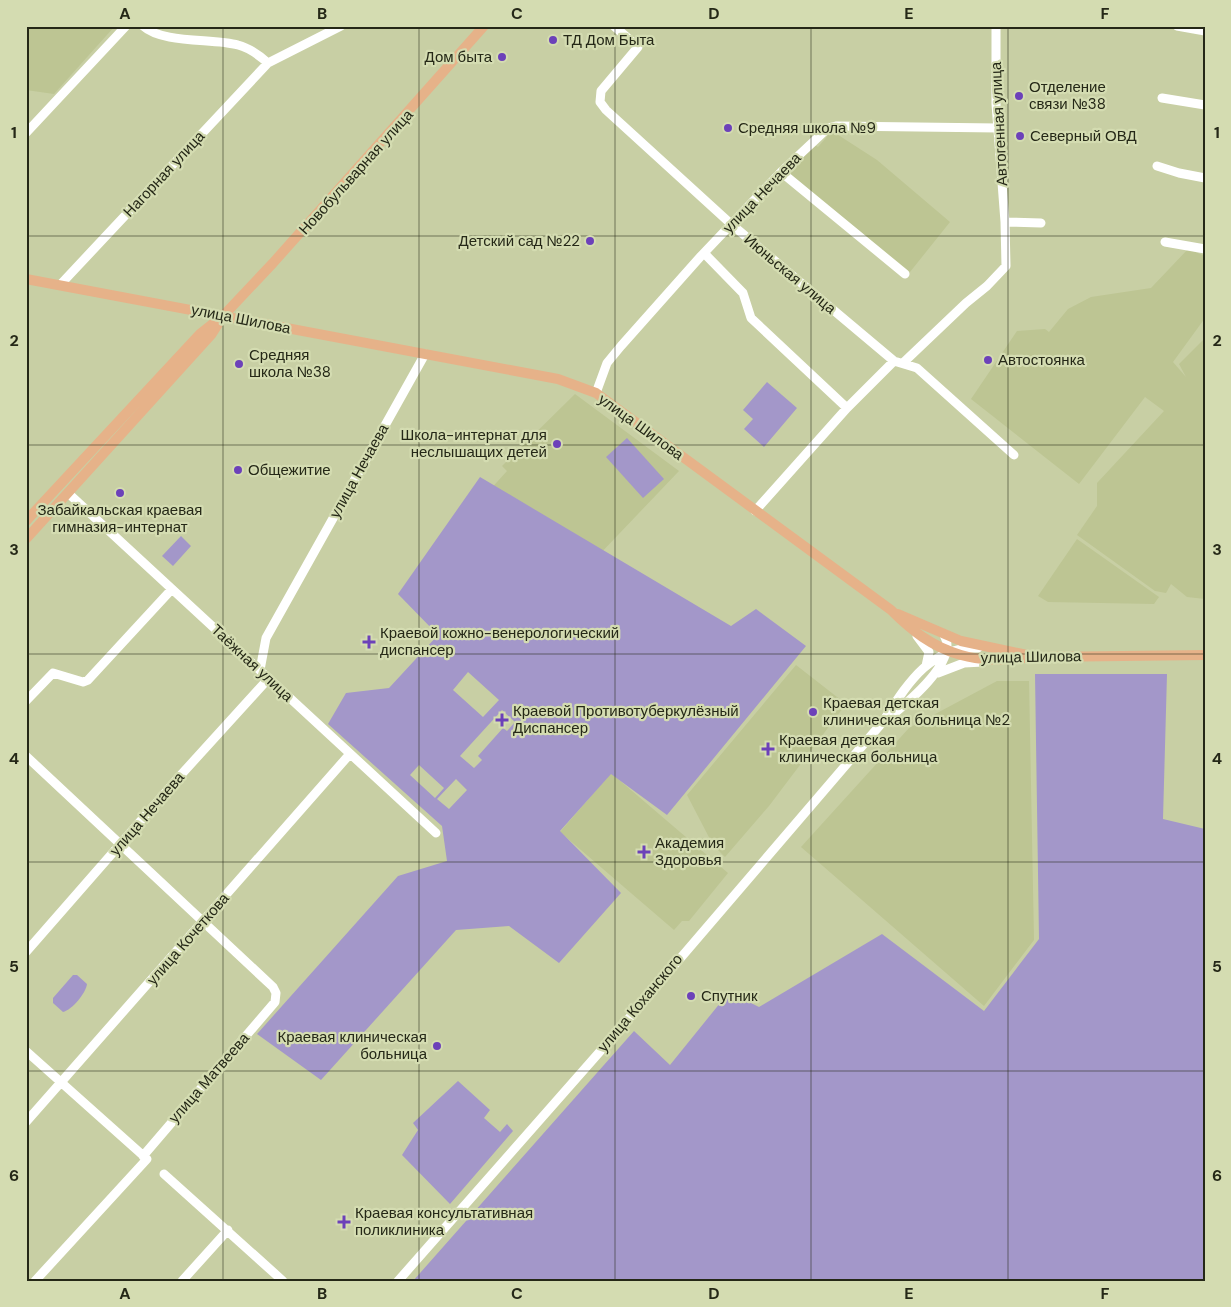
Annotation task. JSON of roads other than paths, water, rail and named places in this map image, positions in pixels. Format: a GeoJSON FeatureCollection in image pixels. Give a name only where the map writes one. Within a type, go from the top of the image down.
{"type":"FeatureCollection","features":[{"type":"Feature","properties":{"kind":"main road","name":"Новобульварная улица"},"geometry":{"type":"LineString","coordinates":[[26,521],[200,334],[224,315],[322,210],[484,26]]}},
{"type":"Feature","properties":{"kind":"main road","name":"улица Шилова"},"geometry":{"type":"LineString","coordinates":[[26,279],[563,380],[596,393],[890,610],[910,629],[948,651],[973,658],[995,660],[1038,657],[1205,655]]}},
{"type":"Feature","properties":{"kind":"main road","name":"Новобульварная улица"},"geometry":{"type":"LineString","coordinates":[[26,539],[211,335],[224,315]]}},
{"type":"Feature","properties":{"kind":"main road"},"geometry":{"type":"LineString","coordinates":[[890,610],[944,635],[1038,657]]}},
{"type":"Feature","properties":{"kind":"street"},"geometry":{"type":"LineString","coordinates":[[26,133],[126,26]]}},
{"type":"Feature","properties":{"kind":"street"},"geometry":{"type":"LineString","coordinates":[[143,26],[148,31],[161,35],[239,45],[255,52],[268,63]]}},
{"type":"Feature","properties":{"kind":"street","name":"Нагорная улица"},"geometry":{"type":"LineString","coordinates":[[60,285],[268,63],[341,26]]}},
{"type":"Feature","properties":{"kind":"street","name":"Июньская улица"},"geometry":{"type":"LineString","coordinates":[[614,26],[638,47],[601,91],[600,102],[606,110],[731,224],[899,362],[917,368],[1014,455]]}},
{"type":"Feature","properties":{"kind":"street","name":"Автогенная улица"},"geometry":{"type":"LineString","coordinates":[[899,362],[987,286],[1006,266],[1005,222],[998,128],[996,26]]}},
{"type":"Feature","properties":{"kind":"street"},"geometry":{"type":"LineString","coordinates":[[1178,26],[1205,31]]}},
{"type":"Feature","properties":{"kind":"street"},"geometry":{"type":"LineString","coordinates":[[1162,98],[1205,105]]}},
{"type":"Feature","properties":{"kind":"street","name":"улица Нечаева"},"geometry":{"type":"LineString","coordinates":[[596,393],[607,364],[704,253],[780,172],[819,135],[836,126],[998,128]]}},
{"type":"Feature","properties":{"kind":"street"},"geometry":{"type":"LineString","coordinates":[[1157,166],[1178,173],[1205,178]]}},
{"type":"Feature","properties":{"kind":"street"},"geometry":{"type":"LineString","coordinates":[[780,172],[905,274]]}},
{"type":"Feature","properties":{"kind":"street"},"geometry":{"type":"LineString","coordinates":[[1005,222],[1042,223]]}},
{"type":"Feature","properties":{"kind":"street"},"geometry":{"type":"LineString","coordinates":[[1165,242],[1205,249]]}},
{"type":"Feature","properties":{"kind":"street"},"geometry":{"type":"LineString","coordinates":[[704,253],[743,294],[751,318],[807,368],[847,408]]}},
{"type":"Feature","properties":{"kind":"street","name":"улица Нечаева"},"geometry":{"type":"LineString","coordinates":[[260,670],[266,638],[425,354]]}},
{"type":"Feature","properties":{"kind":"street"},"geometry":{"type":"LineString","coordinates":[[754,511],[847,408],[899,362]]}},
{"type":"Feature","properties":{"kind":"street","name":"Таёжная улица"},"geometry":{"type":"LineString","coordinates":[[68,493],[269,678],[349,755],[436,833]]}},
{"type":"Feature","properties":{"kind":"street"},"geometry":{"type":"LineString","coordinates":[[26,701],[53,673],[83,682],[88,680],[172,589]]}},
{"type":"Feature","properties":{"kind":"street"},"geometry":{"type":"LineString","coordinates":[[910,629],[929,652],[925,666]]}},
{"type":"Feature","properties":{"kind":"street"},"geometry":{"type":"LineString","coordinates":[[881,724],[909,701],[944,662],[948,651],[948,640],[944,635]]}},
{"type":"Feature","properties":{"kind":"street"},"geometry":{"type":"LineString","coordinates":[[881,724],[925,666],[935,657],[964,647],[996,648]]}},
{"type":"Feature","properties":{"kind":"street"},"geometry":{"type":"LineString","coordinates":[[931,677],[945,668],[964,663],[995,660]]}},
{"type":"Feature","properties":{"kind":"street","name":"улица Нечаева"},"geometry":{"type":"LineString","coordinates":[[26,952],[269,678]]}},
{"type":"Feature","properties":{"kind":"street","name":"улица Коханского"},"geometry":{"type":"LineString","coordinates":[[398,1281],[618,1031],[881,724]]}},
{"type":"Feature","properties":{"kind":"street","name":"улица Кочеткова"},"geometry":{"type":"LineString","coordinates":[[26,1122],[349,755]]}},
{"type":"Feature","properties":{"kind":"street"},"geometry":{"type":"LineString","coordinates":[[26,756],[202,922]]}},
{"type":"Feature","properties":{"kind":"street","name":"улица Матвеева"},"geometry":{"type":"LineString","coordinates":[[35,1281],[145,1157],[275,1002],[276,993],[272,987],[202,922]]}},
{"type":"Feature","properties":{"kind":"street"},"geometry":{"type":"LineString","coordinates":[[26,1051],[145,1157]]}},
{"type":"Feature","properties":{"kind":"street"},"geometry":{"type":"LineString","coordinates":[[164,1174],[228,1230],[282,1281]]}},
{"type":"Feature","properties":{"kind":"street"},"geometry":{"type":"LineString","coordinates":[[182,1281],[228,1230]]}},
{"type":"Feature","properties":{"kind":"place","name":"ТД Дом Быта"},"geometry":{"type":"Point","coordinates":[553,40]}},
{"type":"Feature","properties":{"kind":"place","name":"Дом быта"},"geometry":{"type":"Point","coordinates":[502,57]}},
{"type":"Feature","properties":{"kind":"place","name":"Отделение связи №38"},"geometry":{"type":"Point","coordinates":[1019,96]}},
{"type":"Feature","properties":{"kind":"place","name":"Средняя школа №9"},"geometry":{"type":"Point","coordinates":[728,128]}},
{"type":"Feature","properties":{"kind":"place","name":"Северный ОВД"},"geometry":{"type":"Point","coordinates":[1020,136]}},
{"type":"Feature","properties":{"kind":"place","name":"Детский сад №22"},"geometry":{"type":"Point","coordinates":[590,241]}},
{"type":"Feature","properties":{"kind":"place","name":"Автостоянка"},"geometry":{"type":"Point","coordinates":[988,360]}},
{"type":"Feature","properties":{"kind":"place","name":"Средняя школа №38"},"geometry":{"type":"Point","coordinates":[239,364]}},
{"type":"Feature","properties":{"kind":"place","name":"Школа-интернат для неслышащих детей"},"geometry":{"type":"Point","coordinates":[557,444]}},
{"type":"Feature","properties":{"kind":"place","name":"Общежитие"},"geometry":{"type":"Point","coordinates":[238,470]}},
{"type":"Feature","properties":{"kind":"place","name":"Забайкальская краевая гимназия-интернат"},"geometry":{"type":"Point","coordinates":[120,493]}},
{"type":"Feature","properties":{"kind":"place","name":"Краевой кожно-венерологический диспансер"},"geometry":{"type":"Point","coordinates":[369,642]}},
{"type":"Feature","properties":{"kind":"place","name":"Краевая детская клиническая больница №2"},"geometry":{"type":"Point","coordinates":[813,712]}},
{"type":"Feature","properties":{"kind":"place","name":"Краевой Противотуберкулёзный Диспансер"},"geometry":{"type":"Point","coordinates":[502,720]}},
{"type":"Feature","properties":{"kind":"place","name":"Краевая детская клиническая больница"},"geometry":{"type":"Point","coordinates":[768,749]}},
{"type":"Feature","properties":{"kind":"place","name":"Академия Здоровья"},"geometry":{"type":"Point","coordinates":[644,852]}},
{"type":"Feature","properties":{"kind":"place","name":"Спутник"},"geometry":{"type":"Point","coordinates":[691,996]}},
{"type":"Feature","properties":{"kind":"place","name":"Краевая клиническая больница"},"geometry":{"type":"Point","coordinates":[437,1046]}},
{"type":"Feature","properties":{"kind":"place","name":"Краевая консультативная поликлиника"},"geometry":{"type":"Point","coordinates":[344,1222]}}]}
